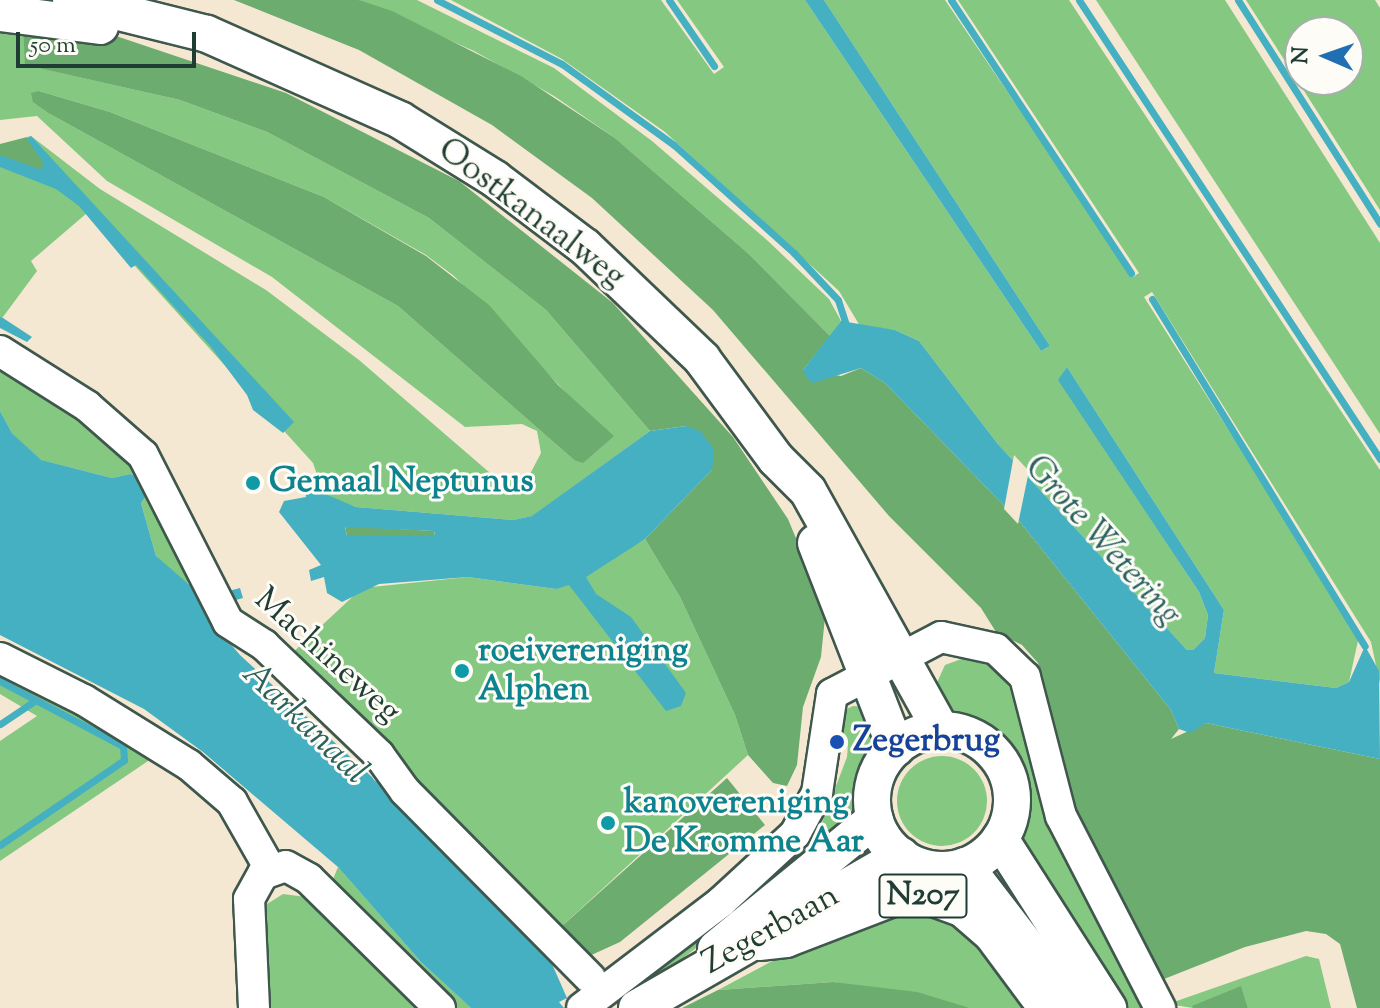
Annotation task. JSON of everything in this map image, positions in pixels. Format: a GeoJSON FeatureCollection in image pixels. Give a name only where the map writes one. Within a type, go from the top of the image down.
{"type":"FeatureCollection","features":[{"type":"Feature","properties":{"kind":"main road","name":"Oostkanaalweg"},"geometry":{"type":"LineString","coordinates":[[71,0],[170,22],[400,120],[540,212],[656,311],[702,359],[776,459],[808,491],[886,666],[941,730]]}},
{"type":"Feature","properties":{"kind":"main road","name":"Oostkanaalweg"},"geometry":{"type":"LineString","coordinates":[[0,13],[227,47]]}},
{"type":"Feature","properties":{"kind":"main road","name":"Oostkanaalweg"},"geometry":{"type":"LineString","coordinates":[[886,666],[896,748]]}},
{"type":"Feature","properties":{"kind":"main road"},"geometry":{"type":"LineString","coordinates":[[896,748],[917,735],[941,730]]}},
{"type":"Feature","properties":{"kind":"main road","name":"N207"},"geometry":{"type":"LineString","coordinates":[[896,748],[875,780],[875,819],[901,856],[932,869],[965,866],[1000,839],[1012,808],[1003,766],[982,742],[941,730]]}},
{"type":"Feature","properties":{"kind":"main road","name":"Zegerbaan"},"geometry":{"type":"LineString","coordinates":[[682,979],[780,892],[875,819]]}},
{"type":"Feature","properties":{"kind":"main road","name":"N207"},"geometry":{"type":"LineString","coordinates":[[1000,839],[1108,1008]]}},
{"type":"Feature","properties":{"kind":"main road","name":"Zegerbaan"},"geometry":{"type":"LineString","coordinates":[[637,1008],[682,979],[759,942],[901,856]]}},
{"type":"Feature","properties":{"kind":"main road","name":"N207"},"geometry":{"type":"LineString","coordinates":[[965,866],[1074,1008]]}},
{"type":"Feature","properties":{"kind":"main road","name":"N207"},"geometry":{"type":"LineString","coordinates":[[759,942],[786,939],[895,897],[934,898],[962,908],[992,934],[1047,1008]]}},
{"type":"Feature","properties":{"kind":"street","name":"Machineweg"},"geometry":{"type":"LineString","coordinates":[[0,351],[87,406],[143,455],[215,599],[379,755],[405,791],[590,978]]}},
{"type":"Feature","properties":{"kind":"street"},"geometry":{"type":"LineString","coordinates":[[886,666],[941,637],[965,640],[1004,653],[1025,677],[1061,816],[1160,1008]]}},
{"type":"Feature","properties":{"kind":"street"},"geometry":{"type":"LineString","coordinates":[[0,658],[84,700],[189,765],[232,802],[270,869]]}},
{"type":"Feature","properties":{"kind":"street","name":"Zegerbaan"},"geometry":{"type":"LineString","coordinates":[[582,1008],[721,902],[795,834],[817,793],[832,694],[886,666]]}},
{"type":"Feature","properties":{"kind":"street"},"geometry":{"type":"LineString","coordinates":[[254,1008],[249,899],[255,884],[270,869],[295,867],[440,1008]]}},
{"type":"Feature","properties":{"kind":"green space"},"geometry":{"type":"Polygon","coordinates":[[[234,0],[359,0],[392,11],[521,76],[615,138],[750,255],[830,336],[803,370],[841,376],[861,368],[885,383],[1020,522],[1171,710],[1179,729],[1171,739],[1206,723],[1380,759],[1380,1008],[1357,1008],[1340,944],[1326,934],[1306,931],[1245,947],[1159,981],[1076,809],[1038,663],[1022,645],[996,632],[981,608],[889,516],[713,310],[592,198],[492,125],[359,50],[234,0]]]}},
{"type":"Feature","properties":{"kind":"green space"},"geometry":{"type":"Polygon","coordinates":[[[359,0],[417,0],[554,68],[652,141],[768,241],[829,299],[841,321],[830,336],[750,255],[615,138],[554,96],[474,51],[359,0]]]}},
{"type":"Feature","properties":{"kind":"green space"},"geometry":{"type":"Polygon","coordinates":[[[451,0],[661,0],[714,74],[724,67],[677,0],[805,0],[1041,351],[1050,346],[824,0],[945,0],[1133,277],[1139,273],[958,0],[1069,0],[1380,470],[1380,684],[1371,642],[1152,292],[1144,297],[1359,636],[1349,682],[1336,688],[1214,673],[1224,610],[1067,367],[1059,380],[1199,592],[1208,615],[1205,638],[1193,650],[1187,650],[997,443],[919,341],[895,330],[860,326],[839,291],[665,132],[562,59],[451,0]]]}},
{"type":"Feature","properties":{"kind":"green space"},"geometry":{"type":"Polygon","coordinates":[[[1096,0],[1225,0],[1380,243],[1380,434],[1096,0]]]}},
{"type":"Feature","properties":{"kind":"green space"},"geometry":{"type":"Polygon","coordinates":[[[1246,0],[1375,0],[1380,8],[1380,210],[1307,96],[1364,96],[1364,16],[1284,16],[1284,60],[1246,0]]]}},
{"type":"Feature","properties":{"kind":"green space"},"geometry":{"type":"Polygon","coordinates":[[[0,22],[23,24],[26,65],[180,100],[267,132],[429,218],[546,310],[650,431],[533,516],[513,520],[356,507],[324,495],[313,463],[87,213],[31,261],[37,271],[0,321],[0,166],[54,177],[27,137],[31,136],[100,189],[266,290],[359,360],[497,479],[530,474],[541,453],[537,431],[522,424],[465,427],[272,277],[107,181],[37,116],[0,120],[0,22]],[[39,91],[50,114],[398,306],[574,460],[576,403],[454,276],[426,255],[324,197],[110,112],[39,91]]]}},
{"type":"Feature","properties":{"kind":"green space"},"geometry":{"type":"Polygon","coordinates":[[[23,24],[119,37],[286,93],[459,181],[613,303],[733,437],[788,519],[817,589],[825,617],[821,657],[803,707],[797,765],[787,786],[773,783],[748,755],[735,715],[680,597],[645,539],[712,470],[686,426],[650,431],[546,310],[429,218],[267,132],[180,100],[25,65],[23,24]]]}},
{"type":"Feature","properties":{"kind":"green space"},"geometry":{"type":"Polygon","coordinates":[[[39,91],[110,112],[324,197],[426,256],[489,305],[558,385],[614,436],[583,463],[574,460],[398,306],[50,114],[33,102],[31,93],[39,91]]]}},
{"type":"Feature","properties":{"kind":"green space"},"geometry":{"type":"Polygon","coordinates":[[[27,137],[55,178],[0,166],[0,144],[27,137]]]}},
{"type":"Feature","properties":{"kind":"green space"},"geometry":{"type":"Polygon","coordinates":[[[0,369],[83,423],[147,479],[130,474],[112,478],[40,460],[12,433],[0,411],[0,369]]]}},
{"type":"Feature","properties":{"kind":"green space"},"geometry":{"type":"Polygon","coordinates":[[[151,489],[203,590],[173,576],[156,556],[141,503],[151,489]]]}},
{"type":"Feature","properties":{"kind":"green space"},"geometry":{"type":"Polygon","coordinates":[[[345,526],[434,531],[435,536],[347,536],[345,526]]]}},
{"type":"Feature","properties":{"kind":"green space"},"geometry":{"type":"Polygon","coordinates":[[[645,539],[680,597],[735,715],[748,755],[561,927],[289,656],[362,588],[468,577],[556,589],[645,539]]]}},
{"type":"Feature","properties":{"kind":"green space"},"geometry":{"type":"Polygon","coordinates":[[[964,658],[991,666],[1017,696],[1148,1008],[1115,1008],[1019,838],[1021,790],[1013,765],[986,735],[950,720],[934,689],[945,665],[964,658]]]}},
{"type":"Feature","properties":{"kind":"green space"},"geometry":{"type":"Polygon","coordinates":[[[0,671],[154,757],[0,861],[0,741],[37,716],[0,694],[0,671]]]}},
{"type":"Feature","properties":{"kind":"green space"},"geometry":{"type":"Polygon","coordinates":[[[853,706],[866,707],[877,733],[861,809],[741,914],[637,993],[633,989],[772,880],[820,828],[847,757],[848,744],[840,743],[842,711],[853,706]]]}},
{"type":"Feature","properties":{"kind":"green space"},"geometry":{"type":"Polygon","coordinates":[[[933,756],[951,756],[967,763],[980,776],[987,792],[987,810],[980,826],[967,839],[951,846],[933,846],[917,839],[904,826],[897,810],[897,792],[904,776],[917,763],[933,756]]]}},
{"type":"Feature","properties":{"kind":"green space"},"geometry":{"type":"Polygon","coordinates":[[[727,778],[765,825],[620,942],[587,957],[561,927],[727,778]]]}},
{"type":"Feature","properties":{"kind":"green space"},"geometry":{"type":"Polygon","coordinates":[[[338,867],[421,962],[471,1008],[447,1008],[329,889],[338,867]]]}},
{"type":"Feature","properties":{"kind":"green space"},"geometry":{"type":"Polygon","coordinates":[[[283,894],[306,897],[417,1008],[267,1008],[260,917],[267,904],[283,894]]]}},
{"type":"Feature","properties":{"kind":"green space"},"geometry":{"type":"Polygon","coordinates":[[[910,907],[963,924],[1037,1008],[970,1008],[833,982],[718,990],[819,936],[910,907]]]}},
{"type":"Feature","properties":{"kind":"green space"},"geometry":{"type":"Polygon","coordinates":[[[1306,956],[1319,959],[1331,1008],[1248,1008],[1241,987],[1193,1008],[1168,1004],[1306,956]]]}},
{"type":"Feature","properties":{"kind":"green space"},"geometry":{"type":"Polygon","coordinates":[[[833,982],[917,992],[970,1008],[682,1008],[718,990],[833,982]]]}},
{"type":"Feature","properties":{"kind":"green space"},"geometry":{"type":"Polygon","coordinates":[[[1241,986],[1248,1008],[1192,1006],[1241,986]]]}},
{"type":"Feature","properties":{"kind":"water"},"geometry":{"type":"Polygon","coordinates":[[[805,0],[824,0],[1050,346],[1041,351],[805,0]]]}},
{"type":"Feature","properties":{"kind":"water"},"geometry":{"type":"Polygon","coordinates":[[[31,136],[294,422],[283,433],[253,410],[247,395],[211,347],[136,265],[131,268],[79,206],[56,189],[0,167],[0,155],[42,170],[43,162],[27,139],[31,136]]]}},
{"type":"Feature","properties":{"kind":"water"},"geometry":{"type":"Polygon","coordinates":[[[0,317],[32,337],[27,342],[0,328],[0,317]]]}},
{"type":"Feature","properties":{"kind":"water"},"geometry":{"type":"Polygon","coordinates":[[[841,321],[895,330],[919,341],[997,443],[1187,650],[1193,650],[1205,638],[1208,615],[1199,592],[1058,380],[1067,367],[1224,610],[1214,673],[1336,688],[1349,682],[1365,646],[1379,671],[1380,759],[1206,723],[1190,733],[1179,729],[1171,710],[1020,522],[885,383],[861,368],[813,383],[807,378],[803,370],[841,321]]]}},
{"type":"Feature","properties":{"kind":"water","name":"Aarkanaal"},"geometry":{"type":"Polygon","coordinates":[[[0,411],[12,433],[41,460],[112,478],[130,474],[147,479],[151,489],[141,503],[156,556],[192,587],[221,593],[240,588],[243,598],[225,603],[222,634],[240,655],[262,654],[374,759],[373,779],[494,887],[541,939],[567,998],[559,1002],[564,1008],[471,1008],[421,962],[338,867],[203,752],[144,709],[0,635],[0,411]]]}},
{"type":"Feature","properties":{"kind":"water"},"geometry":{"type":"Polygon","coordinates":[[[686,426],[700,431],[714,449],[712,470],[645,539],[586,577],[596,594],[631,617],[686,693],[681,706],[666,711],[569,585],[556,589],[468,577],[379,584],[342,602],[327,593],[324,577],[311,581],[309,570],[321,565],[279,512],[284,501],[306,497],[305,492],[321,486],[325,494],[356,507],[513,520],[532,516],[650,431],[686,426]],[[345,527],[347,536],[435,535],[434,531],[345,527]]]}},
{"type":"Feature","properties":{"kind":"pier"},"geometry":{"type":"Polygon","coordinates":[[[1014,455],[1029,471],[1018,524],[1004,509],[1014,455]]]}},
{"type":"Feature","properties":{"kind":"pier"},"geometry":{"type":"Polygon","coordinates":[[[262,654],[374,759],[373,778],[240,655],[262,654]]]}},
{"type":"Feature","properties":{"kind":"waterway"},"geometry":{"type":"LineString","coordinates":[[437,0],[562,64],[674,145],[794,253],[838,300],[847,328]]}},
{"type":"Feature","properties":{"kind":"waterway"},"geometry":{"type":"LineString","coordinates":[[669,0],[714,66]]}},
{"type":"Feature","properties":{"kind":"waterway"},"geometry":{"type":"LineString","coordinates":[[951,0],[1131,273]]}},
{"type":"Feature","properties":{"kind":"waterway"},"geometry":{"type":"LineString","coordinates":[[1079,0],[1380,459]]}},
{"type":"Feature","properties":{"kind":"waterway"},"geometry":{"type":"LineString","coordinates":[[1238,0],[1380,224]]}},
{"type":"Feature","properties":{"kind":"waterway"},"geometry":{"type":"LineString","coordinates":[[1152,299],[1365,646]]}},
{"type":"Feature","properties":{"kind":"waterway"},"geometry":{"type":"LineString","coordinates":[[0,681],[123,746],[124,760],[0,845]]}},
{"type":"Feature","properties":{"kind":"waterway"},"geometry":{"type":"LineString","coordinates":[[0,724],[36,700]]}},
{"type":"Feature","properties":{"kind":"place","name":"Gemaal Neptunus"},"geometry":{"type":"Point","coordinates":[253,483]}},
{"type":"Feature","properties":{"kind":"place","name":"roeivereniging Alphen"},"geometry":{"type":"Point","coordinates":[462,671]}},
{"type":"Feature","properties":{"kind":"place","name":"Zegerbrug"},"geometry":{"type":"Point","coordinates":[837,742]}},
{"type":"Feature","properties":{"kind":"place","name":"kanovereniging De Kromme Aar"},"geometry":{"type":"Point","coordinates":[608,823]}},
{"type":"Feature","properties":{"kind":"water label","name":"Grote Wetering"},"geometry":{"type":"Point","coordinates":[1102,542]}}]}
